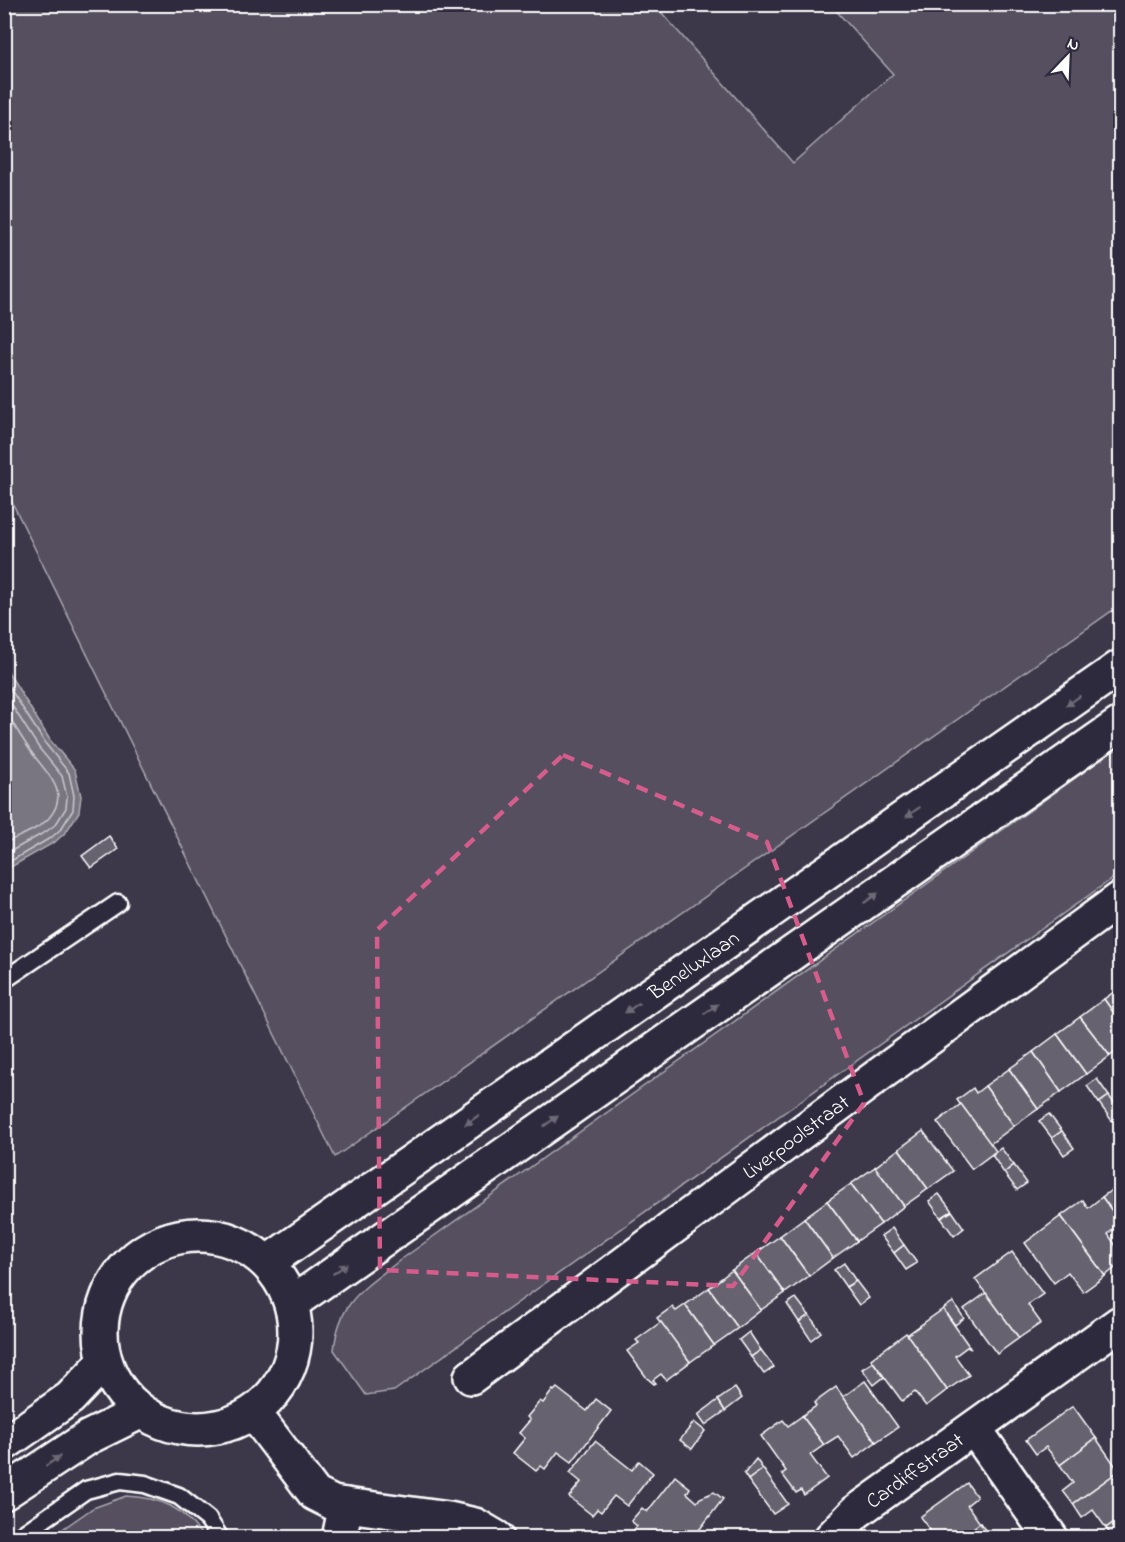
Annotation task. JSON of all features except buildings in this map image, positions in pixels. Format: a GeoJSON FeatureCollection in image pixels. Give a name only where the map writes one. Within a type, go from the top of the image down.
{"type":"FeatureCollection","features":[{"type":"Feature","properties":{"kind":"street","name":"Beneluxlaan"},"geometry":{"type":"LineString","coordinates":[[268,1262],[1120,667]]}},
{"type":"Feature","properties":{"kind":"street"},"geometry":{"type":"LineString","coordinates":[[292,1303],[1120,724]]}},
{"type":"Feature","properties":{"kind":"street","name":"Liverpoolstraat"},"geometry":{"type":"LineString","coordinates":[[471,1377],[1120,899]]}},
{"type":"Feature","properties":{"kind":"street"},"geometry":{"type":"LineString","coordinates":[[201,1234],[237,1242],[268,1262],[292,1303],[297,1337],[290,1368],[264,1405],[254,1413],[227,1426],[205,1430],[185,1430],[153,1419],[140,1412],[129,1402],[104,1362],[100,1324],[108,1291],[122,1269],[148,1247],[167,1238],[201,1234]]}},
{"type":"Feature","properties":{"kind":"street","name":"Cardiffstraat"},"geometry":{"type":"LineString","coordinates":[[831,1538],[856,1512],[1120,1323]]}},
{"type":"Feature","properties":{"kind":"street"},"geometry":{"type":"LineString","coordinates":[[4,1444],[70,1398],[104,1362]]}},
{"type":"Feature","properties":{"kind":"street"},"geometry":{"type":"LineString","coordinates":[[4,1493],[89,1437],[140,1412]]}},
{"type":"Feature","properties":{"kind":"street"},"geometry":{"type":"LineString","coordinates":[[254,1413],[315,1494],[333,1503],[449,1519],[475,1525],[497,1538]]}},
{"type":"Feature","properties":{"kind":"street","name":"Cardiffstraat"},"geometry":{"type":"LineString","coordinates":[[974,1428],[1051,1538]]}},
{"type":"Feature","properties":{"kind":"street"},"geometry":{"type":"LineString","coordinates":[[339,1538],[346,1505]]}},
{"type":"Feature","properties":{"kind":"lane"},"geometry":{"type":"LineString","coordinates":[[4,980],[118,903]]}},
{"type":"Feature","properties":{"kind":"lane"},"geometry":{"type":"LineString","coordinates":[[17,1538],[86,1490],[120,1481],[145,1484],[179,1496],[208,1519],[220,1538]]}},
{"type":"Feature","properties":{"kind":"highlighted area"},"geometry":{"type":"Polygon","coordinates":[[[563,755],[767,842],[864,1103],[733,1286],[380,1270],[377,930],[563,755]]]}},
{"type":"Feature","properties":{"kind":"shaded area"},"geometry":{"type":"Polygon","coordinates":[[[5,4],[655,5],[793,163],[893,74],[831,5],[1120,5],[1120,605],[335,1157],[5,488],[5,4]]]}},
{"type":"Feature","properties":{"kind":"shaded area"},"geometry":{"type":"Polygon","coordinates":[[[1120,746],[1120,873],[394,1391],[366,1395],[334,1350],[341,1319],[347,1308],[364,1289],[399,1261],[1120,746]]]}},
{"type":"Feature","properties":{"kind":"shaded area"},"geometry":{"type":"Polygon","coordinates":[[[126,1496],[151,1499],[170,1506],[187,1518],[203,1537],[51,1537],[93,1508],[126,1496]]]}},
{"type":"Feature","properties":{"kind":"water"},"geometry":{"type":"Polygon","coordinates":[[[5,667],[50,740],[75,770],[81,796],[79,812],[66,832],[55,842],[9,868],[5,875],[5,667]]]}}]}
